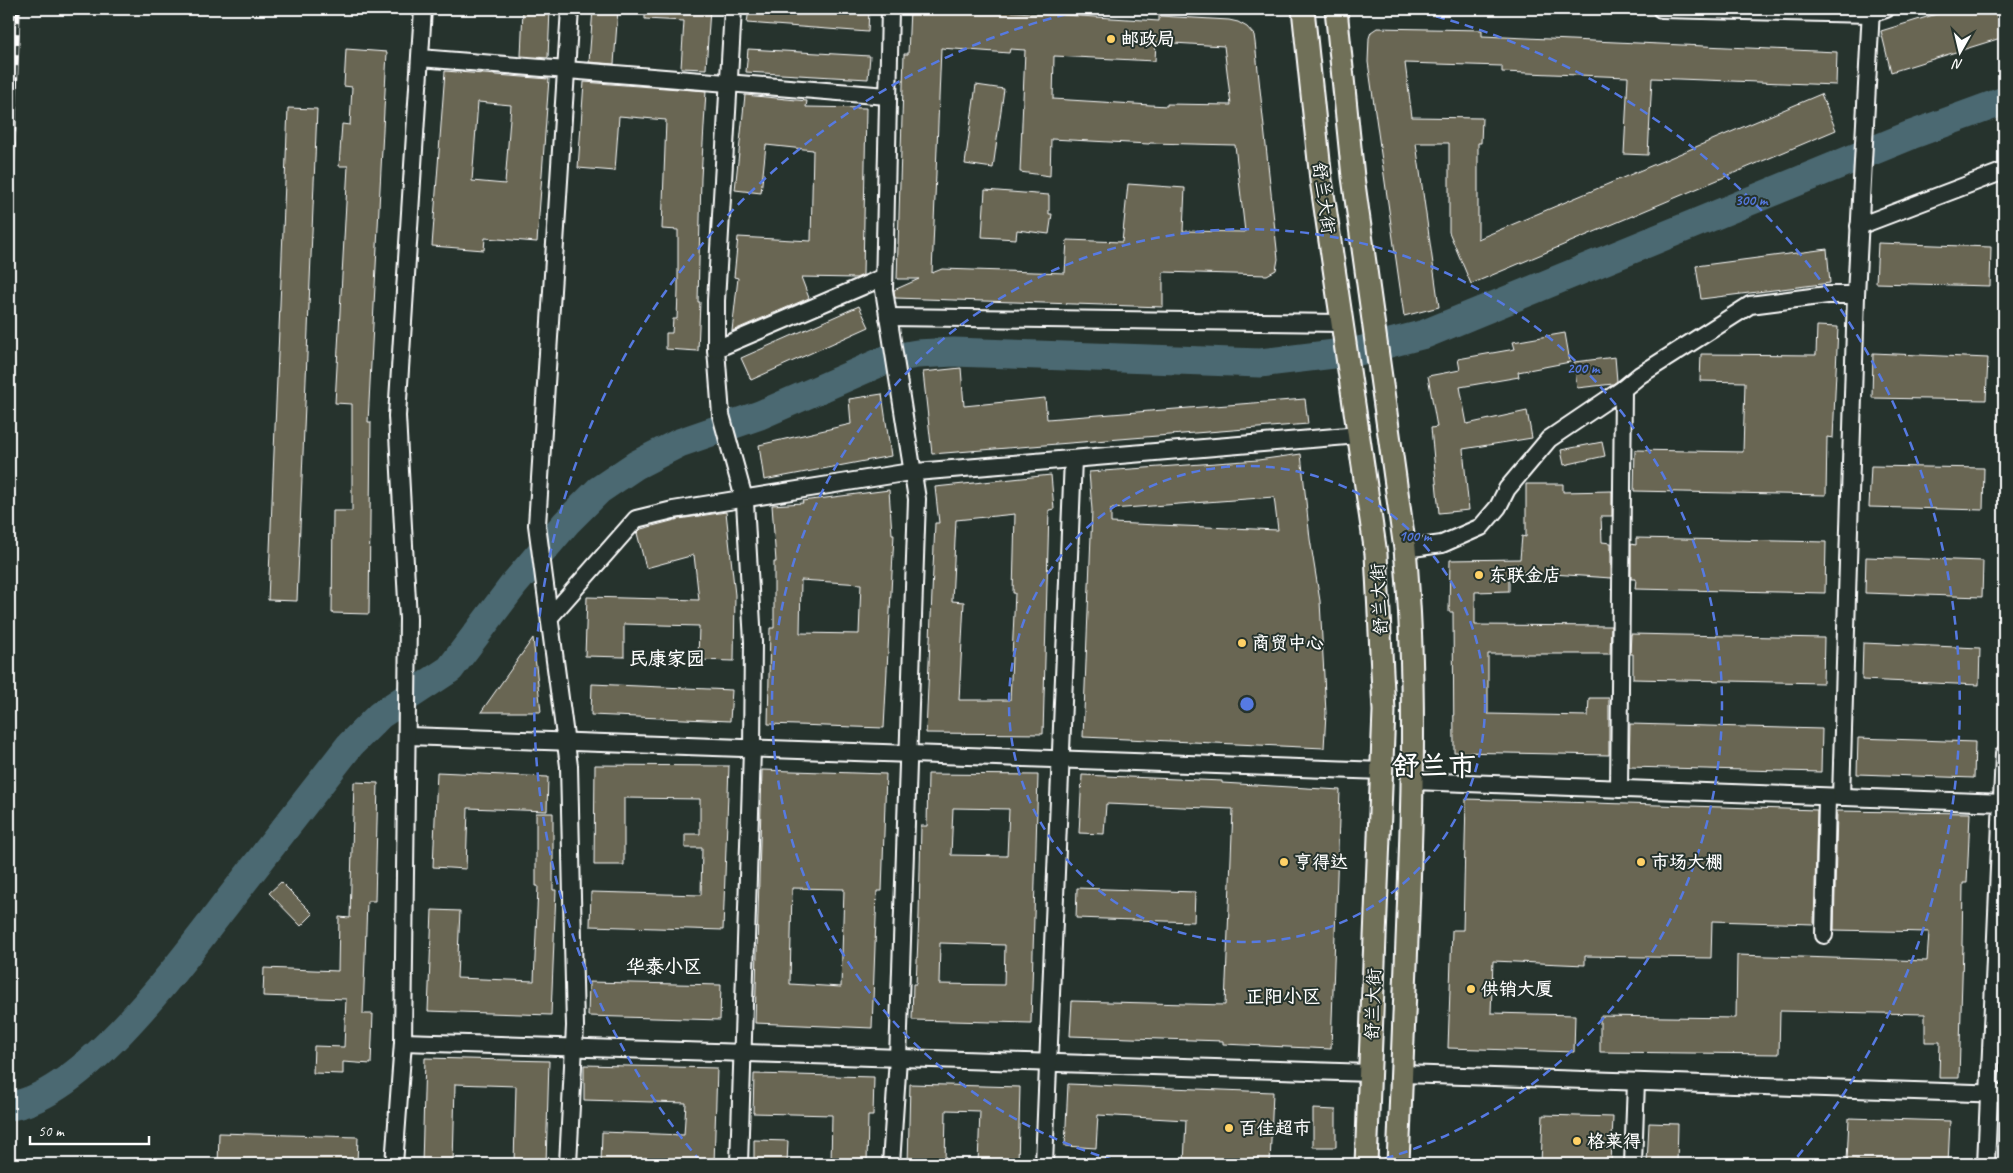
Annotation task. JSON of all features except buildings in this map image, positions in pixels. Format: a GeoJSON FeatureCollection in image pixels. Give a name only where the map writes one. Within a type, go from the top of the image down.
{"type":"FeatureCollection","features":[{"type":"Feature","properties":{"kind":"main road","name":"舒兰大街"},"geometry":{"type":"LineString","coordinates":[[1303,9],[1322,180],[1376,554],[1384,711],[1366,1164]]}},
{"type":"Feature","properties":{"kind":"main road","name":"舒兰大街"},"geometry":{"type":"LineString","coordinates":[[1336,9],[1354,177],[1405,549],[1408,585],[1413,710],[1413,781],[1398,1164]]}},
{"type":"Feature","properties":{"kind":"street"},"geometry":{"type":"LineString","coordinates":[[394,1164],[403,1042],[408,736],[408,619],[397,416],[424,9]]}},
{"type":"Feature","properties":{"kind":"street"},"geometry":{"type":"LineString","coordinates":[[568,1164],[574,1047],[569,766],[537,525],[570,9]]}},
{"type":"Feature","properties":{"kind":"street"},"geometry":{"type":"LineString","coordinates":[[733,9],[716,301],[716,349],[721,415],[744,500],[753,642],[752,749],[739,1164]]}},
{"type":"Feature","properties":{"kind":"street"},"geometry":{"type":"LineString","coordinates":[[890,9],[884,290],[917,500],[898,1058],[891,1164]]}},
{"type":"Feature","properties":{"kind":"street"},"geometry":{"type":"LineString","coordinates":[[1660,9],[1876,10],[1866,95],[1834,797],[1824,935]]}},
{"type":"Feature","properties":{"kind":"street"},"geometry":{"type":"LineString","coordinates":[[420,58],[887,96]]}},
{"type":"Feature","properties":{"kind":"street"},"geometry":{"type":"LineString","coordinates":[[1860,220],[2004,171]]}},
{"type":"Feature","properties":{"kind":"street"},"geometry":{"type":"LineString","coordinates":[[716,349],[884,277]]}},
{"type":"Feature","properties":{"kind":"street"},"geometry":{"type":"LineString","coordinates":[[1405,549],[1442,544],[1481,527],[1498,507],[1507,489],[1549,439],[1623,389],[1640,375],[1750,305],[1827,295],[1856,295]]}},
{"type":"Feature","properties":{"kind":"street"},"geometry":{"type":"LineString","coordinates":[[888,320],[1342,324]]}},
{"type":"Feature","properties":{"kind":"street"},"geometry":{"type":"LineString","coordinates":[[1619,789],[1623,389]]}},
{"type":"Feature","properties":{"kind":"street"},"geometry":{"type":"LineString","coordinates":[[550,614],[636,519],[674,510],[913,473],[1359,435]]}},
{"type":"Feature","properties":{"kind":"street"},"geometry":{"type":"LineString","coordinates":[[1044,1164],[1073,459]]}},
{"type":"Feature","properties":{"kind":"street"},"geometry":{"type":"LineString","coordinates":[[408,736],[1383,772]]}},
{"type":"Feature","properties":{"kind":"street"},"geometry":{"type":"LineString","coordinates":[[1986,1164],[1996,1094],[2004,754]]}},
{"type":"Feature","properties":{"kind":"street"},"geometry":{"type":"LineString","coordinates":[[1413,781],[2003,803]]}},
{"type":"Feature","properties":{"kind":"street"},"geometry":{"type":"LineString","coordinates":[[403,1042],[1370,1073]]}},
{"type":"Feature","properties":{"kind":"street"},"geometry":{"type":"LineString","coordinates":[[1402,1074],[1996,1094]]}},
{"type":"Feature","properties":{"kind":"street"},"geometry":{"type":"LineString","coordinates":[[1634,1164],[1636,1082]]}},
{"type":"Feature","properties":{"kind":"waterway"},"geometry":{"type":"LineString","coordinates":[[9,1106],[39,1097],[70,1077],[102,1050],[134,1018],[192,949],[350,745],[380,715],[450,669],[515,583],[566,523],[599,490],[636,465],[679,443],[760,415],[888,359],[917,354],[954,352],[1260,363],[1359,351],[1425,334],[1911,135],[2004,101]]}},
{"type":"Feature","properties":{"kind":"railway"},"geometry":{"type":"LineString","coordinates":[[9,253],[18,9]]}},
{"type":"Feature","properties":{"kind":"place","name":"邮政局"},"geometry":{"type":"Point","coordinates":[1111,39]}},
{"type":"Feature","properties":{"kind":"place","name":"东联金店"},"geometry":{"type":"Point","coordinates":[1479,575]}},
{"type":"Feature","properties":{"kind":"place","name":"商贸中心"},"geometry":{"type":"Point","coordinates":[1242,643]}},
{"type":"Feature","properties":{"kind":"place","name":"亨得达"},"geometry":{"type":"Point","coordinates":[1284,862]}},
{"type":"Feature","properties":{"kind":"place","name":"市场大棚"},"geometry":{"type":"Point","coordinates":[1641,862]}},
{"type":"Feature","properties":{"kind":"place","name":"供销大厦"},"geometry":{"type":"Point","coordinates":[1471,989]}},
{"type":"Feature","properties":{"kind":"place","name":"百佳超市"},"geometry":{"type":"Point","coordinates":[1229,1128]}},
{"type":"Feature","properties":{"kind":"place","name":"格莱得"},"geometry":{"type":"Point","coordinates":[1577,1141]}},
{"type":"Feature","properties":{"kind":"district","name":"民康家园"},"geometry":{"type":"Point","coordinates":[667,658]}},
{"type":"Feature","properties":{"kind":"district","name":"舒兰市"},"geometry":{"type":"Point","coordinates":[1434,765]}},
{"type":"Feature","properties":{"kind":"district","name":"华泰小区"},"geometry":{"type":"Point","coordinates":[664,966]}},
{"type":"Feature","properties":{"kind":"district","name":"正阳小区"},"geometry":{"type":"Point","coordinates":[1283,996]}}]}
